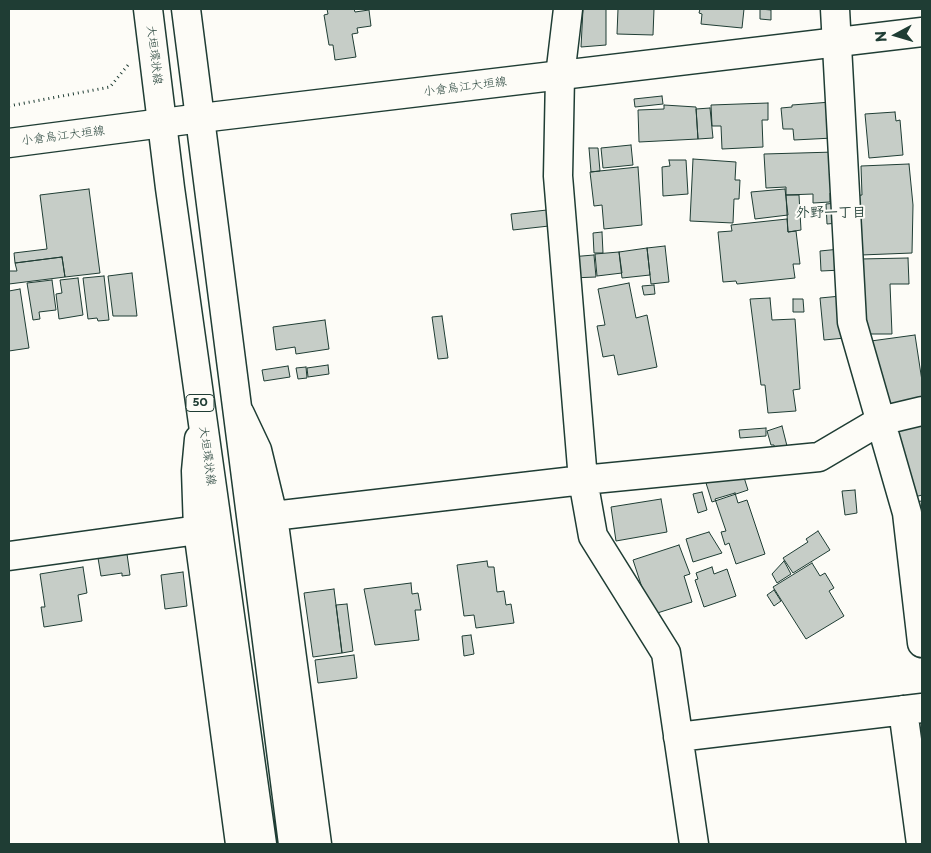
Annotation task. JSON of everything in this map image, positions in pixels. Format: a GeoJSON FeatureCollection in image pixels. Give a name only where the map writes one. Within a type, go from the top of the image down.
{"type":"FeatureCollection","features":[{"type":"Feature","properties":{"kind":"street","name":"大垣環状線"},"geometry":{"type":"LineString","coordinates":[[148,9],[201,414],[262,844]]}},
{"type":"Feature","properties":{"kind":"street"},"geometry":{"type":"LineString","coordinates":[[186,9],[293,844]]}},
{"type":"Feature","properties":{"kind":"street"},"geometry":{"type":"LineString","coordinates":[[568,9],[560,76],[558,176],[584,480],[593,536],[666,653],[694,844]]}},
{"type":"Feature","properties":{"kind":"street"},"geometry":{"type":"LineString","coordinates":[[835,9],[835,43],[852,322],[907,513],[922,643]]}},
{"type":"Feature","properties":{"kind":"street","name":"小倉烏江大垣線"},"geometry":{"type":"LineString","coordinates":[[9,143],[201,118],[922,32]]}},
{"type":"Feature","properties":{"kind":"street"},"geometry":{"type":"LineString","coordinates":[[238,410],[257,450],[273,516],[317,844]]}},
{"type":"Feature","properties":{"kind":"street"},"geometry":{"type":"LineString","coordinates":[[273,516],[584,480],[819,457],[880,421],[922,411]]}},
{"type":"Feature","properties":{"kind":"street"},"geometry":{"type":"LineString","coordinates":[[201,414],[196,471],[198,530],[240,844]]}},
{"type":"Feature","properties":{"kind":"street"},"geometry":{"type":"LineString","coordinates":[[9,556],[198,530]]}},
{"type":"Feature","properties":{"kind":"street"},"geometry":{"type":"LineString","coordinates":[[678,738],[913,709],[921,844]]}},
{"type":"Feature","properties":{"kind":"path"},"geometry":{"type":"LineString","coordinates":[[9,106],[110,88],[131,62]]}},
{"type":"Feature","properties":{"kind":"building"},"geometry":{"type":"Polygon","coordinates":[[[327,9],[354,9],[355,12],[369,10],[371,26],[357,28],[358,33],[352,34],[356,57],[335,60],[333,45],[329,45],[324,15],[328,14],[327,9]]]}},
{"type":"Feature","properties":{"kind":"building"},"geometry":{"type":"Polygon","coordinates":[[[583,9],[606,9],[606,45],[581,47],[583,9]]]}},
{"type":"Feature","properties":{"kind":"building"},"geometry":{"type":"Polygon","coordinates":[[[618,9],[654,9],[653,35],[617,34],[618,9]]]}},
{"type":"Feature","properties":{"kind":"building"},"geometry":{"type":"Polygon","coordinates":[[[700,9],[744,9],[742,28],[701,24],[702,14],[699,13],[700,9]]]}},
{"type":"Feature","properties":{"kind":"building"},"geometry":{"type":"Polygon","coordinates":[[[760,9],[771,10],[771,20],[760,19],[760,9]]]}},
{"type":"Feature","properties":{"kind":"building"},"geometry":{"type":"Polygon","coordinates":[[[662,96],[663,104],[635,107],[634,99],[662,96]]]}},
{"type":"Feature","properties":{"kind":"building"},"geometry":{"type":"Polygon","coordinates":[[[831,102],[833,138],[794,140],[793,129],[783,129],[781,108],[792,107],[792,105],[831,102]]]}},
{"type":"Feature","properties":{"kind":"building"},"geometry":{"type":"Polygon","coordinates":[[[768,103],[768,120],[762,120],[763,147],[722,149],[721,126],[712,126],[711,105],[768,103]]]}},
{"type":"Feature","properties":{"kind":"building"},"geometry":{"type":"Polygon","coordinates":[[[664,105],[696,107],[698,139],[639,142],[638,110],[664,109],[664,105]]]}},
{"type":"Feature","properties":{"kind":"building"},"geometry":{"type":"Polygon","coordinates":[[[710,108],[713,138],[698,139],[696,109],[710,108]]]}},
{"type":"Feature","properties":{"kind":"building"},"geometry":{"type":"Polygon","coordinates":[[[895,112],[896,121],[900,120],[903,155],[869,158],[865,114],[895,112]]]}},
{"type":"Feature","properties":{"kind":"building"},"geometry":{"type":"Polygon","coordinates":[[[631,145],[633,165],[603,168],[601,148],[631,145]]]}},
{"type":"Feature","properties":{"kind":"building"},"geometry":{"type":"Polygon","coordinates":[[[589,148],[598,148],[600,171],[591,172],[589,148]]]}},
{"type":"Feature","properties":{"kind":"building"},"geometry":{"type":"Polygon","coordinates":[[[835,152],[836,193],[830,193],[830,202],[813,203],[813,194],[786,195],[786,187],[766,188],[764,154],[835,152]]]}},
{"type":"Feature","properties":{"kind":"building"},"geometry":{"type":"Polygon","coordinates":[[[693,159],[736,162],[735,180],[740,180],[739,199],[734,199],[733,223],[690,221],[693,159]]]}},
{"type":"Feature","properties":{"kind":"building"},"geometry":{"type":"Polygon","coordinates":[[[669,160],[686,160],[688,194],[663,196],[662,167],[670,166],[669,160]]]}},
{"type":"Feature","properties":{"kind":"building"},"geometry":{"type":"Polygon","coordinates":[[[909,164],[913,205],[912,253],[861,255],[852,196],[862,195],[861,166],[909,164]]]}},
{"type":"Feature","properties":{"kind":"building"},"geometry":{"type":"Polygon","coordinates":[[[638,167],[642,225],[604,229],[602,205],[594,206],[590,172],[638,167]]]}},
{"type":"Feature","properties":{"kind":"building"},"geometry":{"type":"Polygon","coordinates":[[[89,189],[100,273],[65,277],[62,257],[15,263],[14,253],[47,249],[40,195],[89,189]]]}},
{"type":"Feature","properties":{"kind":"building"},"geometry":{"type":"Polygon","coordinates":[[[785,189],[788,215],[755,219],[751,192],[785,189]]]}},
{"type":"Feature","properties":{"kind":"building"},"geometry":{"type":"Polygon","coordinates":[[[786,195],[799,195],[801,230],[788,232],[786,195]]]}},
{"type":"Feature","properties":{"kind":"building"},"geometry":{"type":"Polygon","coordinates":[[[837,203],[838,223],[827,224],[826,204],[837,203]]]}},
{"type":"Feature","properties":{"kind":"building"},"geometry":{"type":"Polygon","coordinates":[[[547,210],[549,226],[513,230],[511,214],[547,210]]]}},
{"type":"Feature","properties":{"kind":"building"},"geometry":{"type":"Polygon","coordinates":[[[787,219],[788,232],[796,231],[800,264],[793,264],[795,278],[737,284],[736,281],[723,282],[718,232],[732,231],[731,225],[787,219]]]}},
{"type":"Feature","properties":{"kind":"building"},"geometry":{"type":"Polygon","coordinates":[[[602,232],[603,253],[594,253],[593,233],[602,232]]]}},
{"type":"Feature","properties":{"kind":"building"},"geometry":{"type":"Polygon","coordinates":[[[665,246],[669,282],[651,284],[647,248],[665,246]]]}},
{"type":"Feature","properties":{"kind":"building"},"geometry":{"type":"Polygon","coordinates":[[[647,248],[650,275],[622,278],[619,252],[647,248]]]}},
{"type":"Feature","properties":{"kind":"building"},"geometry":{"type":"Polygon","coordinates":[[[840,249],[842,270],[821,271],[820,251],[840,249]]]}},
{"type":"Feature","properties":{"kind":"building"},"geometry":{"type":"Polygon","coordinates":[[[619,252],[622,273],[597,276],[595,254],[619,252]]]}},
{"type":"Feature","properties":{"kind":"building"},"geometry":{"type":"Polygon","coordinates":[[[594,255],[596,277],[572,278],[570,257],[594,255]]]}},
{"type":"Feature","properties":{"kind":"building"},"geometry":{"type":"Polygon","coordinates":[[[62,257],[65,277],[9,284],[9,271],[17,271],[15,263],[62,257]]]}},
{"type":"Feature","properties":{"kind":"building"},"geometry":{"type":"Polygon","coordinates":[[[908,258],[909,284],[890,284],[892,334],[866,334],[860,259],[908,258]]]}},
{"type":"Feature","properties":{"kind":"building"},"geometry":{"type":"Polygon","coordinates":[[[132,273],[137,316],[113,316],[108,276],[132,273]]]}},
{"type":"Feature","properties":{"kind":"building"},"geometry":{"type":"Polygon","coordinates":[[[104,276],[109,320],[98,321],[97,318],[88,319],[83,278],[104,276]]]}},
{"type":"Feature","properties":{"kind":"building"},"geometry":{"type":"Polygon","coordinates":[[[78,278],[83,315],[59,319],[56,294],[62,293],[60,280],[78,278]]]}},
{"type":"Feature","properties":{"kind":"building"},"geometry":{"type":"Polygon","coordinates":[[[52,280],[56,310],[39,312],[40,319],[33,320],[27,283],[52,280]]]}},
{"type":"Feature","properties":{"kind":"building"},"geometry":{"type":"Polygon","coordinates":[[[629,283],[636,318],[647,315],[657,367],[618,375],[614,355],[603,357],[597,326],[605,325],[598,289],[629,283]]]}},
{"type":"Feature","properties":{"kind":"building"},"geometry":{"type":"Polygon","coordinates":[[[654,285],[655,294],[644,295],[642,286],[654,285]]]}},
{"type":"Feature","properties":{"kind":"building"},"geometry":{"type":"Polygon","coordinates":[[[20,289],[29,348],[9,351],[9,291],[20,289]]]}},
{"type":"Feature","properties":{"kind":"building"},"geometry":{"type":"Polygon","coordinates":[[[841,296],[845,338],[824,340],[820,298],[841,296]]]}},
{"type":"Feature","properties":{"kind":"building"},"geometry":{"type":"Polygon","coordinates":[[[770,298],[772,320],[795,319],[800,389],[793,390],[796,411],[768,413],[765,385],[761,385],[750,299],[770,298]]]}},
{"type":"Feature","properties":{"kind":"building"},"geometry":{"type":"Polygon","coordinates":[[[793,299],[803,299],[804,312],[793,312],[793,299]]]}},
{"type":"Feature","properties":{"kind":"building"},"geometry":{"type":"Polygon","coordinates":[[[442,316],[448,358],[438,359],[432,317],[442,316]]]}},
{"type":"Feature","properties":{"kind":"building"},"geometry":{"type":"Polygon","coordinates":[[[325,320],[329,349],[296,354],[295,347],[276,350],[273,327],[325,320]]]}},
{"type":"Feature","properties":{"kind":"building"},"geometry":{"type":"Polygon","coordinates":[[[915,335],[922,381],[922,401],[890,406],[871,341],[915,335]]]}},
{"type":"Feature","properties":{"kind":"building"},"geometry":{"type":"Polygon","coordinates":[[[328,365],[329,374],[308,377],[307,368],[328,365]]]}},
{"type":"Feature","properties":{"kind":"building"},"geometry":{"type":"Polygon","coordinates":[[[288,366],[290,377],[264,381],[262,370],[288,366]]]}},
{"type":"Feature","properties":{"kind":"building"},"geometry":{"type":"Polygon","coordinates":[[[306,367],[307,378],[298,379],[296,368],[306,367]]]}},
{"type":"Feature","properties":{"kind":"building"},"geometry":{"type":"Polygon","coordinates":[[[922,422],[922,495],[911,498],[896,429],[922,422]]]}},
{"type":"Feature","properties":{"kind":"building"},"geometry":{"type":"Polygon","coordinates":[[[782,426],[787,446],[775,449],[774,445],[771,445],[767,431],[782,426]]]}},
{"type":"Feature","properties":{"kind":"building"},"geometry":{"type":"Polygon","coordinates":[[[766,428],[766,436],[740,438],[739,430],[766,428]]]}},
{"type":"Feature","properties":{"kind":"building"},"geometry":{"type":"Polygon","coordinates":[[[742,471],[748,490],[712,502],[706,483],[742,471]]]}},
{"type":"Feature","properties":{"kind":"building"},"geometry":{"type":"Polygon","coordinates":[[[855,490],[857,513],[845,515],[842,491],[855,490]]]}},
{"type":"Feature","properties":{"kind":"building"},"geometry":{"type":"Polygon","coordinates":[[[702,492],[707,510],[698,513],[693,494],[702,492]]]}},
{"type":"Feature","properties":{"kind":"building"},"geometry":{"type":"Polygon","coordinates":[[[735,493],[738,503],[747,500],[765,554],[736,564],[729,543],[725,545],[721,532],[726,531],[715,499],[735,493]]]}},
{"type":"Feature","properties":{"kind":"building"},"geometry":{"type":"Polygon","coordinates":[[[661,499],[667,532],[616,541],[611,507],[661,499]]]}},
{"type":"Feature","properties":{"kind":"building"},"geometry":{"type":"Polygon","coordinates":[[[922,501],[922,521],[918,522],[914,502],[922,501]]]}},
{"type":"Feature","properties":{"kind":"building"},"geometry":{"type":"Polygon","coordinates":[[[818,531],[830,550],[793,573],[783,558],[808,542],[806,539],[818,531]]]}},
{"type":"Feature","properties":{"kind":"building"},"geometry":{"type":"Polygon","coordinates":[[[709,532],[722,553],[693,562],[686,539],[709,532]]]}},
{"type":"Feature","properties":{"kind":"building"},"geometry":{"type":"Polygon","coordinates":[[[679,545],[690,574],[684,576],[692,602],[651,615],[633,560],[679,545]]]}},
{"type":"Feature","properties":{"kind":"building"},"geometry":{"type":"Polygon","coordinates":[[[127,554],[130,575],[122,576],[122,573],[101,576],[98,558],[127,554]]]}},
{"type":"Feature","properties":{"kind":"building"},"geometry":{"type":"Polygon","coordinates":[[[487,561],[488,567],[494,567],[497,592],[504,591],[506,605],[511,604],[514,623],[476,628],[474,615],[464,616],[457,565],[487,561]]]}},
{"type":"Feature","properties":{"kind":"building"},"geometry":{"type":"Polygon","coordinates":[[[784,561],[791,574],[777,583],[772,574],[784,561]]]}},
{"type":"Feature","properties":{"kind":"building"},"geometry":{"type":"Polygon","coordinates":[[[812,563],[820,576],[825,573],[834,588],[829,591],[844,616],[806,639],[773,587],[812,563]]]}},
{"type":"Feature","properties":{"kind":"building"},"geometry":{"type":"Polygon","coordinates":[[[83,567],[87,593],[78,595],[82,621],[44,627],[41,607],[45,607],[40,574],[83,567]]]}},
{"type":"Feature","properties":{"kind":"building"},"geometry":{"type":"Polygon","coordinates":[[[712,567],[714,574],[727,569],[736,596],[704,607],[695,580],[698,579],[696,573],[712,567]]]}},
{"type":"Feature","properties":{"kind":"building"},"geometry":{"type":"Polygon","coordinates":[[[183,572],[187,606],[165,609],[161,575],[183,572]]]}},
{"type":"Feature","properties":{"kind":"building"},"geometry":{"type":"Polygon","coordinates":[[[411,583],[412,594],[418,593],[421,610],[415,610],[419,640],[375,645],[364,589],[411,583]]]}},
{"type":"Feature","properties":{"kind":"building"},"geometry":{"type":"Polygon","coordinates":[[[334,589],[342,653],[313,657],[304,593],[334,589]]]}},
{"type":"Feature","properties":{"kind":"building"},"geometry":{"type":"Polygon","coordinates":[[[774,590],[781,601],[774,606],[767,595],[774,590]]]}},
{"type":"Feature","properties":{"kind":"building"},"geometry":{"type":"Polygon","coordinates":[[[347,604],[353,651],[342,653],[336,605],[347,604]]]}},
{"type":"Feature","properties":{"kind":"building"},"geometry":{"type":"Polygon","coordinates":[[[471,635],[474,654],[464,656],[462,636],[471,635]]]}},
{"type":"Feature","properties":{"kind":"building"},"geometry":{"type":"Polygon","coordinates":[[[354,655],[357,678],[318,683],[315,660],[354,655]]]}},
{"type":"Feature","properties":{"kind":"building"},"geometry":{"type":"Polygon","coordinates":[[[922,716],[922,758],[915,717],[922,716]]]}},
{"type":"Feature","properties":{"kind":"district","name":"外野一丁目"},"geometry":{"type":"Point","coordinates":[831,213]}}]}
